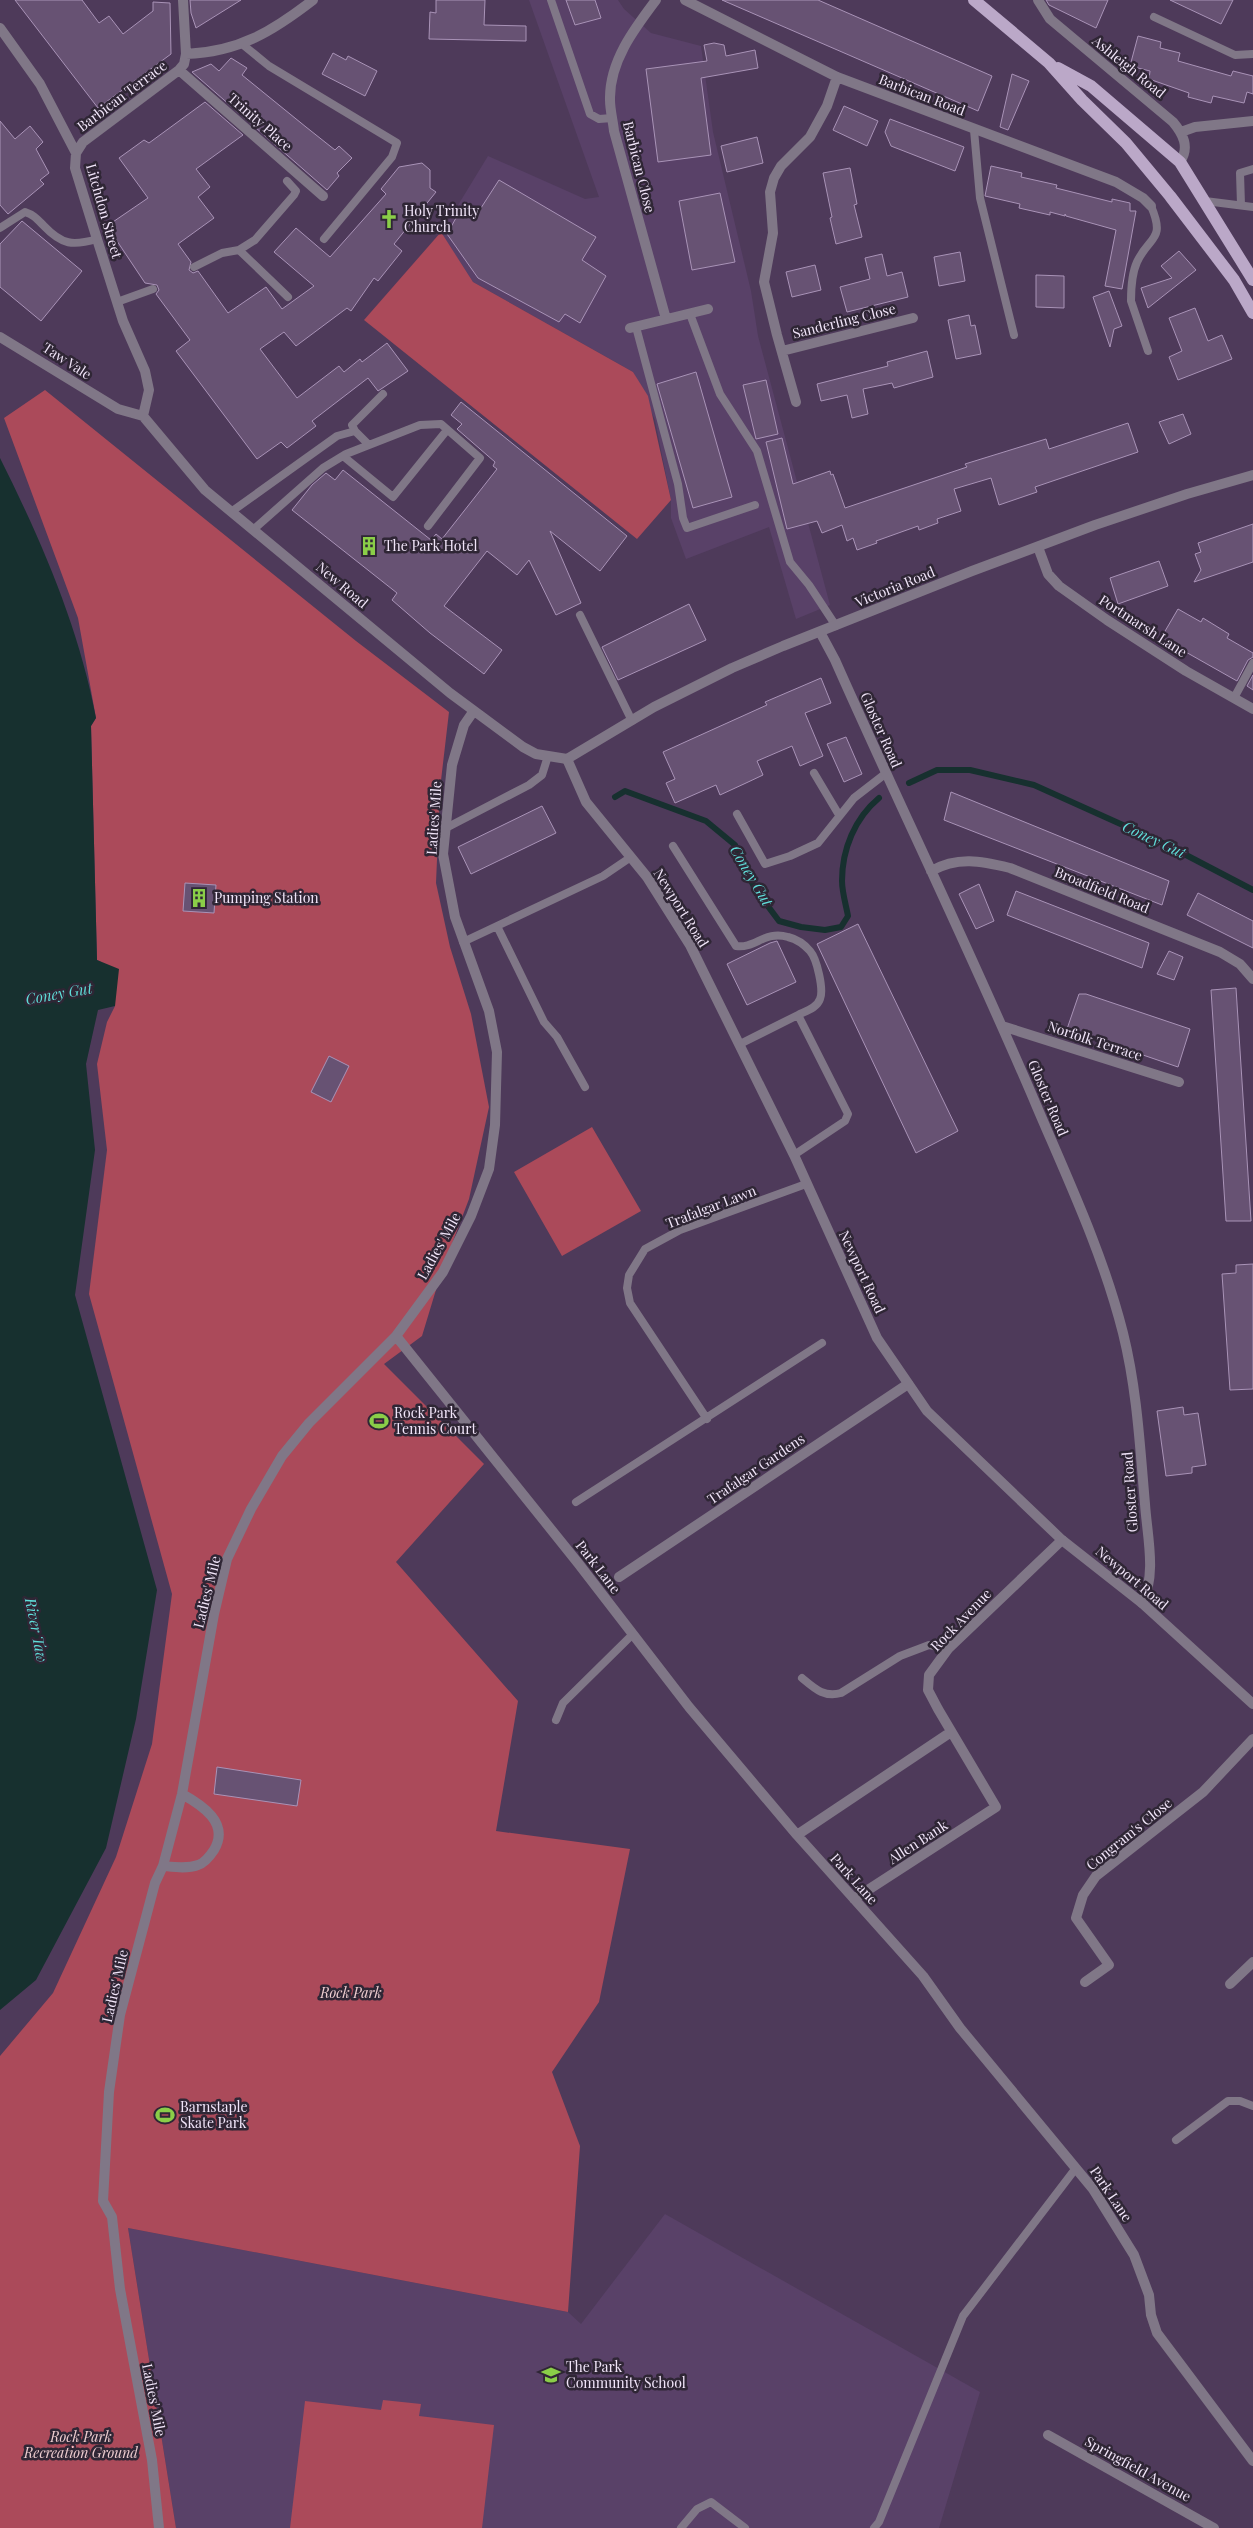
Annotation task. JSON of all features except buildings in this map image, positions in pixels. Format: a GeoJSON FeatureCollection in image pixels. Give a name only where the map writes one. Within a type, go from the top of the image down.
{"type":"FeatureCollection","features":[{"type":"Feature","properties":{"kind":"main road"},"geometry":{"type":"LineString","coordinates":[[974,0],[1049,63],[1082,100],[1126,143],[1170,196],[1234,280],[1253,313]]}},
{"type":"Feature","properties":{"kind":"main road"},"geometry":{"type":"LineString","coordinates":[[1049,63],[1091,86],[1180,162],[1253,280]]}},
{"type":"Feature","properties":{"kind":"street"},"geometry":{"type":"LineString","coordinates":[[183,0],[186,54],[204,53],[242,44],[280,26],[313,0]]}},
{"type":"Feature","properties":{"kind":"street","name":"Barbican Close"},"geometry":{"type":"LineString","coordinates":[[656,0],[637,25],[620,55],[611,88],[614,131],[666,319]]}},
{"type":"Feature","properties":{"kind":"street","name":"Barbican Road"},"geometry":{"type":"LineString","coordinates":[[685,0],[837,77],[1116,182],[1135,192],[1151,206]]}},
{"type":"Feature","properties":{"kind":"street","name":"Ashleigh Road"},"geometry":{"type":"LineString","coordinates":[[1037,1],[1050,19],[1164,114],[1181,132]]}},
{"type":"Feature","properties":{"kind":"street","name":"Litchdon Street"},"geometry":{"type":"LineString","coordinates":[[0,28],[40,84],[76,153],[75,168],[97,239],[117,302],[145,371],[149,390],[144,416]]}},
{"type":"Feature","properties":{"kind":"street","name":"Barbican Terrace"},"geometry":{"type":"LineString","coordinates":[[76,153],[83,142],[179,70],[184,64],[186,54]]}},
{"type":"Feature","properties":{"kind":"street","name":"Trinity Place"},"geometry":{"type":"LineString","coordinates":[[179,70],[323,196]]}},
{"type":"Feature","properties":{"kind":"street","name":"Sanderling Close"},"geometry":{"type":"LineString","coordinates":[[796,402],[764,282],[773,233],[770,202],[772,184],[781,166],[810,137],[826,106],[837,77]]}},
{"type":"Feature","properties":{"kind":"street"},"geometry":{"type":"LineString","coordinates":[[1180,162],[1185,154],[1181,132],[1195,127],[1253,121]]}},
{"type":"Feature","properties":{"kind":"street"},"geometry":{"type":"LineString","coordinates":[[633,328],[708,310]]}},
{"type":"Feature","properties":{"kind":"street","name":"Sanderling Close"},"geometry":{"type":"LineString","coordinates":[[782,351],[913,318]]}},
{"type":"Feature","properties":{"kind":"street","name":"Taw Vale"},"geometry":{"type":"LineString","coordinates":[[0,337],[118,409],[144,416]]}},
{"type":"Feature","properties":{"kind":"street","name":"New Road"},"geometry":{"type":"LineString","coordinates":[[144,416],[192,476],[231,512],[254,529],[473,712],[523,748],[548,756],[567,759]]}},
{"type":"Feature","properties":{"kind":"street","name":"Victoria Road"},"geometry":{"type":"LineString","coordinates":[[567,759],[632,721],[732,668],[957,576],[1187,494],[1251,474]]}},
{"type":"Feature","properties":{"kind":"street","name":"Portmarsh Lane"},"geometry":{"type":"LineString","coordinates":[[1038,547],[1048,574],[1059,586],[1107,620],[1186,671],[1253,709]]}},
{"type":"Feature","properties":{"kind":"street","name":"Gloster Road"},"geometry":{"type":"LineString","coordinates":[[820,632],[835,660],[885,774],[1002,1026],[1087,1221],[1110,1284],[1123,1335],[1139,1435],[1148,1548],[1148,1592],[1142,1603]]}},
{"type":"Feature","properties":{"kind":"street","name":"Ladies' Mile"},"geometry":{"type":"LineString","coordinates":[[160,2528],[152,2460],[120,2289],[112,2217],[103,2200],[109,2092],[120,2015],[155,1882],[163,1866],[182,1794],[214,1614],[228,1559],[250,1509],[282,1456],[308,1423],[396,1336],[443,1272],[471,1216],[489,1169],[494,1125],[497,1052],[489,1011],[463,942],[448,887],[444,854],[452,765],[464,725],[473,712]]}},
{"type":"Feature","properties":{"kind":"street","name":"Newport Road"},"geometry":{"type":"LineString","coordinates":[[567,759],[586,802],[631,857],[671,912],[740,1044],[794,1155],[877,1338],[927,1412],[1062,1540],[1142,1603],[1253,1704]]}},
{"type":"Feature","properties":{"kind":"street","name":"Broadfield Road"},"geometry":{"type":"LineString","coordinates":[[931,871],[960,860],[979,860],[1010,868],[1220,952],[1240,964],[1253,979]]}},
{"type":"Feature","properties":{"kind":"street","name":"Norfolk Terrace"},"geometry":{"type":"LineString","coordinates":[[1002,1026],[1179,1082]]}},
{"type":"Feature","properties":{"kind":"street","name":"Park Lane"},"geometry":{"type":"LineString","coordinates":[[396,1336],[689,1707],[797,1835],[923,1976],[960,2028],[1093,2189],[1134,2255],[1149,2295],[1151,2315],[1157,2333],[1253,2461]]}},
{"type":"Feature","properties":{"kind":"street","name":"Trafalgar Gardens"},"geometry":{"type":"LineString","coordinates":[[619,1577],[908,1384]]}},
{"type":"Feature","properties":{"kind":"street","name":"Rock Avenue"},"geometry":{"type":"LineString","coordinates":[[996,1807],[928,1690],[929,1675],[948,1649],[1062,1540]]}},
{"type":"Feature","properties":{"kind":"street"},"geometry":{"type":"LineString","coordinates":[[797,1835],[951,1732]]}},
{"type":"Feature","properties":{"kind":"street","name":"Congram's Close"},"geometry":{"type":"LineString","coordinates":[[1085,1982],[1109,1964],[1076,1918],[1083,1895],[1096,1876],[1203,1792],[1253,1739]]}},
{"type":"Feature","properties":{"kind":"street"},"geometry":{"type":"LineString","coordinates":[[163,1866],[184,1868],[198,1865],[208,1859],[219,1839],[219,1829],[212,1816],[202,1805],[182,1794]]}},
{"type":"Feature","properties":{"kind":"street","name":"Allen Bank"},"geometry":{"type":"LineString","coordinates":[[854,1900],[996,1807]]}},
{"type":"Feature","properties":{"kind":"street"},"geometry":{"type":"LineString","coordinates":[[1230,1984],[1253,1962]]}},
{"type":"Feature","properties":{"kind":"street","name":"Springfield Avenue"},"geometry":{"type":"LineString","coordinates":[[1048,2435],[1214,2528]]}},
{"type":"Feature","properties":{"kind":"lane"},"geometry":{"type":"LineString","coordinates":[[551,0],[590,114],[599,119],[612,118]]}},
{"type":"Feature","properties":{"kind":"lane"},"geometry":{"type":"LineString","coordinates":[[1154,17],[1235,55],[1253,54]]}},
{"type":"Feature","properties":{"kind":"lane"},"geometry":{"type":"LineString","coordinates":[[242,44],[269,66],[397,143],[392,157],[324,239]]}},
{"type":"Feature","properties":{"kind":"lane"},"geometry":{"type":"LineString","coordinates":[[974,130],[980,198],[1014,335]]}},
{"type":"Feature","properties":{"kind":"lane"},"geometry":{"type":"LineString","coordinates":[[1241,205],[1240,173],[1253,169]]}},
{"type":"Feature","properties":{"kind":"lane"},"geometry":{"type":"LineString","coordinates":[[194,267],[222,253],[239,250],[255,240],[294,195],[296,191],[287,181]]}},
{"type":"Feature","properties":{"kind":"lane"},"geometry":{"type":"LineString","coordinates":[[1205,201],[1253,207]]}},
{"type":"Feature","properties":{"kind":"lane"},"geometry":{"type":"LineString","coordinates":[[1148,351],[1131,301],[1137,262],[1154,241],[1157,234],[1157,219],[1151,206]]}},
{"type":"Feature","properties":{"kind":"lane"},"geometry":{"type":"LineString","coordinates":[[0,228],[25,212],[34,215],[57,238],[67,242],[77,244],[97,239]]}},
{"type":"Feature","properties":{"kind":"lane"},"geometry":{"type":"LineString","coordinates":[[239,250],[288,297]]}},
{"type":"Feature","properties":{"kind":"lane"},"geometry":{"type":"LineString","coordinates":[[117,302],[152,289]]}},
{"type":"Feature","properties":{"kind":"lane"},"geometry":{"type":"LineString","coordinates":[[690,314],[720,394],[757,452],[790,562],[809,585],[836,626]]}},
{"type":"Feature","properties":{"kind":"lane"},"geometry":{"type":"LineString","coordinates":[[633,328],[678,484],[683,518],[687,528],[755,505]]}},
{"type":"Feature","properties":{"kind":"lane"},"geometry":{"type":"LineString","coordinates":[[369,445],[355,431],[352,425],[383,394]]}},
{"type":"Feature","properties":{"kind":"lane"},"geometry":{"type":"LineString","coordinates":[[254,529],[323,468],[343,456],[420,424],[441,424],[480,458],[428,526]]}},
{"type":"Feature","properties":{"kind":"lane"},"geometry":{"type":"LineString","coordinates":[[343,456],[393,497],[447,430]]}},
{"type":"Feature","properties":{"kind":"lane"},"geometry":{"type":"LineString","coordinates":[[231,512],[337,436],[355,431]]}},
{"type":"Feature","properties":{"kind":"lane"},"geometry":{"type":"LineString","coordinates":[[580,615],[632,721]]}},
{"type":"Feature","properties":{"kind":"lane"},"geometry":{"type":"LineString","coordinates":[[1234,698],[1253,663]]}},
{"type":"Feature","properties":{"kind":"lane"},"geometry":{"type":"LineString","coordinates":[[446,828],[529,785],[542,775],[548,756]]}},
{"type":"Feature","properties":{"kind":"lane"},"geometry":{"type":"LineString","coordinates":[[814,772],[839,815]]}},
{"type":"Feature","properties":{"kind":"lane"},"geometry":{"type":"LineString","coordinates":[[737,814],[765,864],[790,856],[818,843],[854,798],[885,774]]}},
{"type":"Feature","properties":{"kind":"lane"},"geometry":{"type":"LineString","coordinates":[[673,846],[736,946],[743,947],[771,934],[787,936],[800,941],[812,952],[822,988],[820,1001],[812,1008],[740,1044]]}},
{"type":"Feature","properties":{"kind":"lane"},"geometry":{"type":"LineString","coordinates":[[463,942],[603,876],[631,857]]}},
{"type":"Feature","properties":{"kind":"lane"},"geometry":{"type":"LineString","coordinates":[[497,926],[544,1022],[557,1037],[585,1087]]}},
{"type":"Feature","properties":{"kind":"lane"},"geometry":{"type":"LineString","coordinates":[[794,1155],[845,1121],[848,1114],[798,1015]]}},
{"type":"Feature","properties":{"kind":"lane","name":"Trafalgar Lawn"},"geometry":{"type":"LineString","coordinates":[[706,1419],[630,1303],[626,1288],[634,1263],[645,1249],[680,1230],[806,1184]]}},
{"type":"Feature","properties":{"kind":"lane"},"geometry":{"type":"LineString","coordinates":[[576,1502],[822,1343]]}},
{"type":"Feature","properties":{"kind":"lane"},"geometry":{"type":"LineString","coordinates":[[556,1720],[563,1703],[633,1634]]}},
{"type":"Feature","properties":{"kind":"lane"},"geometry":{"type":"LineString","coordinates":[[802,1678],[819,1692],[831,1696],[841,1694],[900,1656],[929,1645],[948,1649]]}},
{"type":"Feature","properties":{"kind":"lane"},"geometry":{"type":"LineString","coordinates":[[1176,2140],[1228,2101],[1240,2101],[1253,2106]]}},
{"type":"Feature","properties":{"kind":"lane"},"geometry":{"type":"LineString","coordinates":[[874,2528],[879,2522],[963,2316],[1076,2168]]}},
{"type":"Feature","properties":{"kind":"lane"},"geometry":{"type":"LineString","coordinates":[[682,2528],[697,2509],[711,2502],[746,2528]]}},
{"type":"Feature","properties":{"kind":"shaded area"},"geometry":{"type":"Polygon","coordinates":[[[529,0],[618,0],[624,9],[651,33],[701,46],[713,132],[751,291],[758,336],[830,605],[796,619],[769,527],[686,559],[671,518],[671,500],[655,420],[633,372],[473,282],[441,233],[488,156],[585,199],[599,197],[529,0]]]}},
{"type":"Feature","properties":{"kind":"shaded area","name":"The Park Community School"},"geometry":{"type":"Polygon","coordinates":[[[665,2214],[980,2392],[939,2528],[176,2528],[128,2228],[568,2312],[581,2324],[665,2214]]]}},
{"type":"Feature","properties":{"kind":"green space"},"geometry":{"type":"Polygon","coordinates":[[[441,232],[473,282],[633,372],[648,396],[671,500],[637,539],[364,320],[441,232]]]}},
{"type":"Feature","properties":{"kind":"green space","name":"Rock Park"},"geometry":{"type":"Polygon","coordinates":[[[45,390],[356,641],[449,712],[440,789],[436,883],[450,947],[471,1014],[489,1107],[469,1199],[442,1270],[422,1336],[384,1364],[484,1464],[396,1562],[518,1701],[496,1831],[630,1849],[599,2002],[552,2072],[580,2146],[568,2312],[128,2228],[176,2528],[0,2528],[0,2056],[53,1993],[116,1857],[152,1744],[172,1594],[89,1294],[107,1150],[97,1064],[107,1022],[115,1006],[101,962],[97,960],[91,726],[96,718],[78,618],[4,418],[45,390]]]}},
{"type":"Feature","properties":{"kind":"green space"},"geometry":{"type":"Polygon","coordinates":[[[592,1127],[641,1211],[562,1256],[514,1172],[592,1127]]]}},
{"type":"Feature","properties":{"kind":"green space"},"geometry":{"type":"Polygon","coordinates":[[[383,2400],[421,2404],[419,2416],[494,2425],[482,2528],[290,2528],[305,2401],[381,2410],[383,2400]]]}},
{"type":"Feature","properties":{"kind":"water","name":"River Taw"},"geometry":{"type":"Polygon","coordinates":[[[0,458],[44,552],[69,617],[89,684],[96,718],[91,726],[97,960],[119,969],[115,1006],[98,1010],[86,1064],[95,1150],[75,1295],[157,1590],[136,1719],[106,1848],[36,1980],[0,2010],[0,458]]]}},
{"type":"Feature","properties":{"kind":"waterway","name":"Coney Gut"},"geometry":{"type":"LineString","coordinates":[[909,783],[937,770],[970,770],[1034,785],[1165,844],[1253,890]]}},
{"type":"Feature","properties":{"kind":"waterway","name":"Coney Gut"},"geometry":{"type":"LineString","coordinates":[[615,797],[625,791],[706,821],[735,845],[755,889],[779,921],[801,927],[825,930],[841,927],[848,916],[842,881],[844,857],[851,835],[863,815],[879,798]]}},
{"type":"Feature","properties":{"kind":"place","name":"Holy Trinity Church"},"geometry":{"type":"Point","coordinates":[389,219]}},
{"type":"Feature","properties":{"kind":"place","name":"The Park Hotel"},"geometry":{"type":"Point","coordinates":[369,546]}},
{"type":"Feature","properties":{"kind":"place","name":"Pumping Station"},"geometry":{"type":"Point","coordinates":[199,898]}},
{"type":"Feature","properties":{"kind":"place","name":"Rock Park Tennis Court"},"geometry":{"type":"Point","coordinates":[379,1421]}},
{"type":"Feature","properties":{"kind":"place","name":"Barnstaple Skate Park"},"geometry":{"type":"Point","coordinates":[165,2115]}},
{"type":"Feature","properties":{"kind":"place","name":"The Park Community School"},"geometry":{"type":"Point","coordinates":[551,2375]}},
{"type":"Feature","properties":{"kind":"park label","name":"Rock Park Recreation Ground"},"geometry":{"type":"Point","coordinates":[81,2446]}}]}
